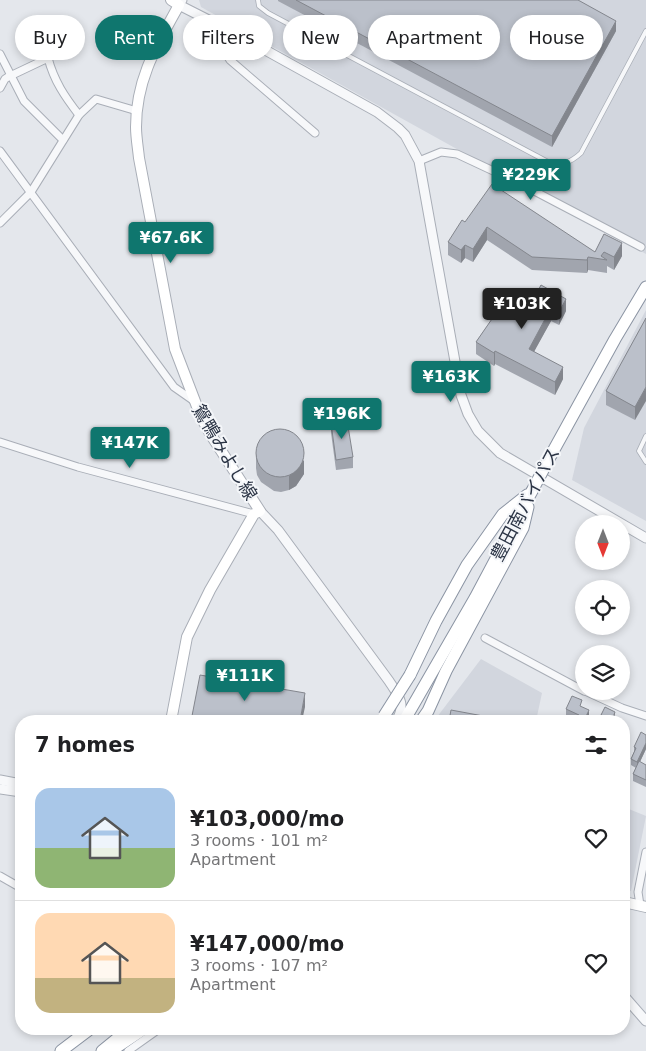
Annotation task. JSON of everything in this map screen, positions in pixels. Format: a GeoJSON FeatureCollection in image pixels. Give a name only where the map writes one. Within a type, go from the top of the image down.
{"type":"FeatureCollection","features":[{"type":"Feature","properties":{"kind":"highway","name":"豊田南バイパス"},"geometry":{"type":"LineString","coordinates":[[408,715],[475,598],[615,339],[646,287]]}},
{"type":"Feature","properties":{"kind":"highway"},"geometry":{"type":"LineString","coordinates":[[385,715],[410,675],[436,621],[467,565],[503,514],[532,491]]}},
{"type":"Feature","properties":{"kind":"highway"},"geometry":{"type":"LineString","coordinates":[[425,715],[523,528],[532,491]]}},
{"type":"Feature","properties":{"kind":"highway"},"geometry":{"type":"LineString","coordinates":[[61,1051],[82,1035]]}},
{"type":"Feature","properties":{"kind":"highway"},"geometry":{"type":"LineString","coordinates":[[102,1051],[122,1035]]}},
{"type":"Feature","properties":{"kind":"highway"},"geometry":{"type":"LineString","coordinates":[[112,1051],[135,1035]]}},
{"type":"Feature","properties":{"kind":"main road","name":"鴛鴨みよし線"},"geometry":{"type":"LineString","coordinates":[[172,715],[187,637],[210,590],[257,513],[210,435],[194,401],[175,349],[139,158],[136,129],[137,111],[147,66],[177,2]]}},
{"type":"Feature","properties":{"kind":"main road"},"geometry":{"type":"LineString","coordinates":[[630,903],[643,906]]}},
{"type":"Feature","properties":{"kind":"street"},"geometry":{"type":"LineString","coordinates":[[177,2],[201,15]]}},
{"type":"Feature","properties":{"kind":"street"},"geometry":{"type":"LineString","coordinates":[[0,54],[24,101],[63,140]]}},
{"type":"Feature","properties":{"kind":"street"},"geometry":{"type":"LineString","coordinates":[[273,54],[377,112],[405,135],[419,161],[461,395],[468,414],[478,431],[500,453],[646,538]]}},
{"type":"Feature","properties":{"kind":"street"},"geometry":{"type":"LineString","coordinates":[[0,88],[5,79],[48,58],[57,84],[79,115]]}},
{"type":"Feature","properties":{"kind":"street"},"geometry":{"type":"LineString","coordinates":[[230,60],[315,133]]}},
{"type":"Feature","properties":{"kind":"street"},"geometry":{"type":"LineString","coordinates":[[0,224],[31,192],[79,115],[96,99],[137,111]]}},
{"type":"Feature","properties":{"kind":"street"},"geometry":{"type":"LineString","coordinates":[[0,151],[174,387],[194,401]]}},
{"type":"Feature","properties":{"kind":"street"},"geometry":{"type":"LineString","coordinates":[[419,161],[441,152],[458,154],[519,182],[641,247]]}},
{"type":"Feature","properties":{"kind":"street"},"geometry":{"type":"LineString","coordinates":[[0,442],[78,467],[257,513],[278,530],[389,681],[401,700],[400,715]]}},
{"type":"Feature","properties":{"kind":"street"},"geometry":{"type":"LineString","coordinates":[[485,638],[575,686]]}},
{"type":"Feature","properties":{"kind":"street"},"geometry":{"type":"LineString","coordinates":[[604,700],[646,716]]}},
{"type":"Feature","properties":{"kind":"street"},"geometry":{"type":"LineString","coordinates":[[0,780],[15,783]]}},
{"type":"Feature","properties":{"kind":"street"},"geometry":{"type":"LineString","coordinates":[[0,789],[15,791]]}},
{"type":"Feature","properties":{"kind":"street"},"geometry":{"type":"LineString","coordinates":[[643,906],[638,892],[646,852]]}},
{"type":"Feature","properties":{"kind":"street"},"geometry":{"type":"LineString","coordinates":[[0,876],[15,885]]}},
{"type":"Feature","properties":{"kind":"street"},"geometry":{"type":"LineString","coordinates":[[630,1003],[646,1021]]}},
{"type":"Feature","properties":{"kind":"street"},"geometry":{"type":"LineString","coordinates":[[128,1051],[151,1035]]}},
{"type":"Feature","properties":{"kind":"lane"},"geometry":{"type":"LineString","coordinates":[[258,0],[259,6],[268,13],[550,163],[560,165],[572,162],[581,153],[646,31]]}},
{"type":"Feature","properties":{"kind":"lane"},"geometry":{"type":"LineString","coordinates":[[646,436],[639,451],[646,462]]}},
{"type":"Feature","properties":{"kind":"shaded area"},"geometry":{"type":"Polygon","coordinates":[[[199,0],[646,0],[646,254],[296,60],[358,60],[358,15],[283,15],[283,53],[273,47],[273,15],[215,15],[201,7],[199,0]]]}},
{"type":"Feature","properties":{"kind":"shaded area"},"geometry":{"type":"Polygon","coordinates":[[[646,310],[646,521],[572,480],[584,428],[646,310]]]}},
{"type":"Feature","properties":{"kind":"shaded area"},"geometry":{"type":"Polygon","coordinates":[[[481,659],[542,693],[537,715],[439,715],[481,659]]]}},
{"type":"Feature","properties":{"kind":"shaded area"},"geometry":{"type":"Polygon","coordinates":[[[630,809],[646,816],[630,891],[630,809]]]}},
{"type":"Feature","properties":{"kind":"building"},"geometry":{"type":"Polygon","coordinates":[[[296,0],[578,0],[616,21],[603,44],[603,15],[510,15],[510,60],[594,60],[552,136],[409,60],[500,60],[500,15],[368,15],[368,38],[358,33],[358,15],[324,15],[296,0]]]}},
{"type":"Feature","properties":{"kind":"building"},"geometry":{"type":"Polygon","coordinates":[[[492,184],[595,252],[604,234],[622,243],[614,257],[604,252],[601,256],[607,260],[588,257],[587,260],[532,257],[487,227],[473,249],[465,245],[461,250],[448,242],[462,220],[465,222],[492,184]]]}},
{"type":"Feature","properties":{"kind":"building"},"geometry":{"type":"Polygon","coordinates":[[[541,285],[566,299],[559,312],[551,308],[529,349],[563,367],[555,382],[495,351],[494,353],[476,342],[503,303],[501,293],[521,289],[526,313],[541,285]]]}},
{"type":"Feature","properties":{"kind":"building"},"geometry":{"type":"Polygon","coordinates":[[[646,318],[646,387],[635,407],[606,391],[646,318]]]}},
{"type":"Feature","properties":{"kind":"building"},"geometry":{"type":"Polygon","coordinates":[[[347,420],[353,457],[336,460],[331,423],[347,420]]]}},
{"type":"Feature","properties":{"kind":"building"},"geometry":{"type":"Polygon","coordinates":[[[275,429],[285,429],[297,436],[304,448],[304,458],[297,470],[285,477],[275,477],[267,473],[260,466],[256,458],[256,448],[260,440],[267,433],[275,429]]]}},
{"type":"Feature","properties":{"kind":"building"},"geometry":{"type":"Polygon","coordinates":[[[200,675],[305,693],[301,715],[192,715],[200,675]]]}},
{"type":"Feature","properties":{"kind":"building"},"geometry":{"type":"Polygon","coordinates":[[[572,696],[575,697],[575,700],[582,700],[580,706],[589,710],[587,715],[579,715],[566,709],[572,696]]]}},
{"type":"Feature","properties":{"kind":"building"},"geometry":{"type":"Polygon","coordinates":[[[605,707],[615,712],[614,715],[601,715],[605,707]]]}},
{"type":"Feature","properties":{"kind":"building"},"geometry":{"type":"Polygon","coordinates":[[[451,710],[478,715],[450,715],[451,710]]]}},
{"type":"Feature","properties":{"kind":"building"},"geometry":{"type":"Polygon","coordinates":[[[641,732],[646,735],[646,743],[637,762],[631,759],[641,732]]]}},
{"type":"Feature","properties":{"kind":"building"},"geometry":{"type":"Polygon","coordinates":[[[639,761],[646,765],[646,780],[633,774],[639,761]]]}}]}
